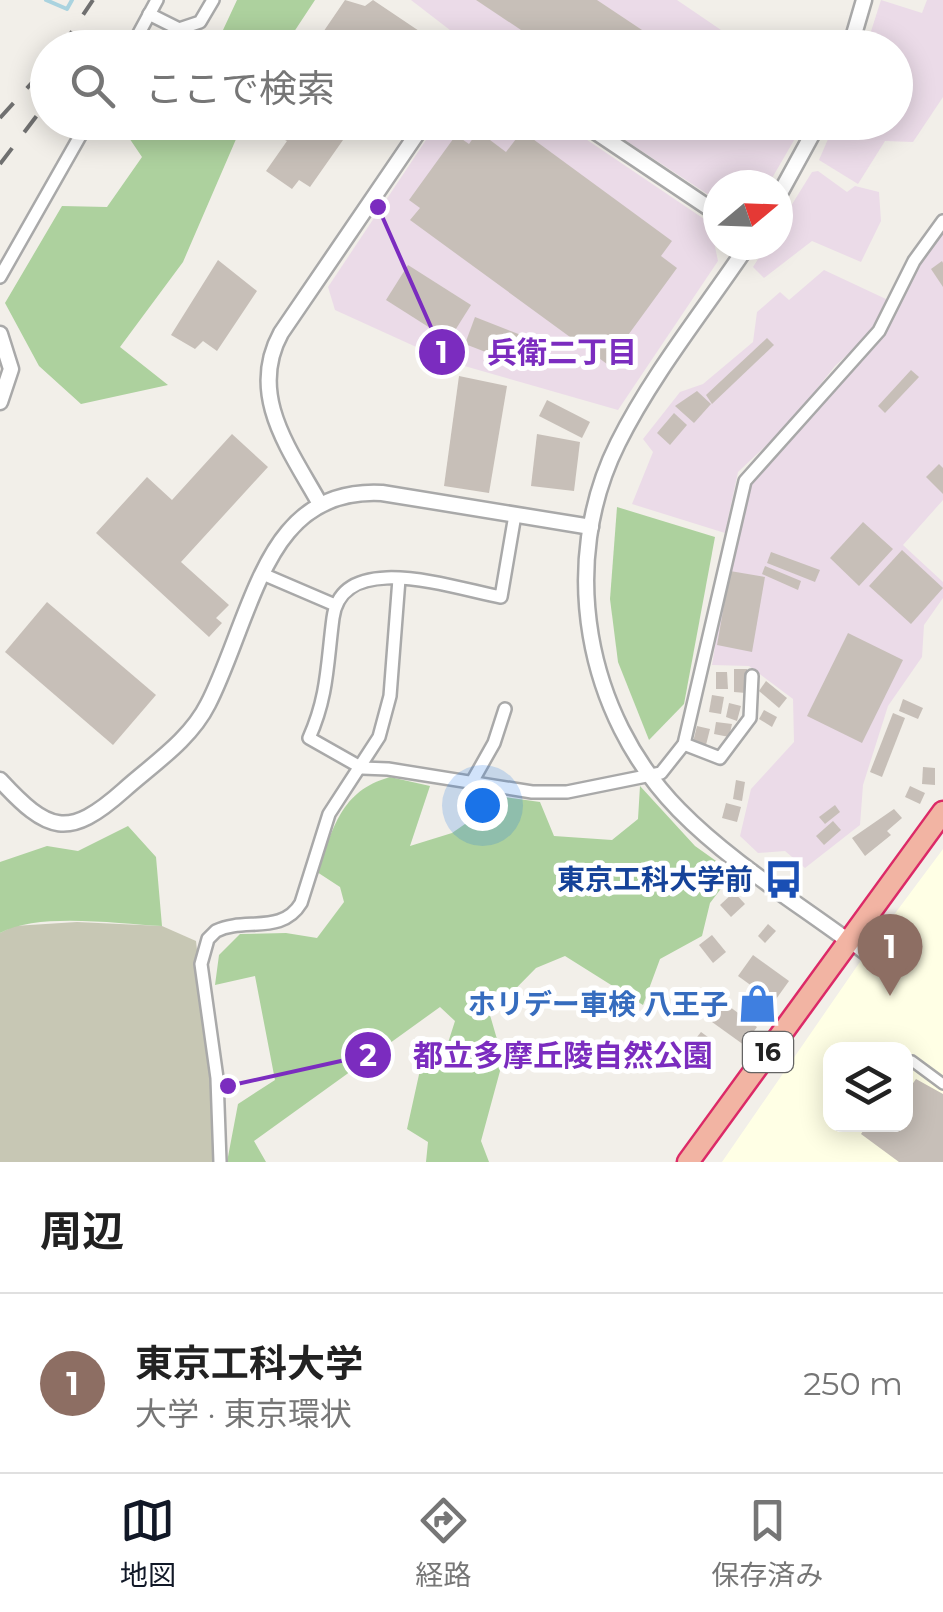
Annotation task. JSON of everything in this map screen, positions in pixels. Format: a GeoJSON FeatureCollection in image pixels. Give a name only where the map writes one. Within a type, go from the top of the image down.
{"type":"FeatureCollection","features":[{"type":"Feature","properties":{"kind":"highway","name":"16"},"geometry":{"type":"LineString","coordinates":[[688,1162],[943,812]]}},
{"type":"Feature","properties":{"kind":"street"},"geometry":{"type":"LineString","coordinates":[[140,30],[157,0]]}},
{"type":"Feature","properties":{"kind":"street"},"geometry":{"type":"LineString","coordinates":[[149,14],[179,29],[200,22],[214,0]]}},
{"type":"Feature","properties":{"kind":"street"},"geometry":{"type":"LineString","coordinates":[[855,30],[864,0]]}},
{"type":"Feature","properties":{"kind":"street"},"geometry":{"type":"LineString","coordinates":[[0,278],[78,140]]}},
{"type":"Feature","properties":{"kind":"street"},"geometry":{"type":"LineString","coordinates":[[320,504],[270,410],[269,359],[281,333],[412,140]]}},
{"type":"Feature","properties":{"kind":"street"},"geometry":{"type":"LineString","coordinates":[[609,140],[703,204]]}},
{"type":"Feature","properties":{"kind":"street"},"geometry":{"type":"LineString","coordinates":[[793,170],[809,140]]}},
{"type":"Feature","properties":{"kind":"street"},"geometry":{"type":"LineString","coordinates":[[515,515],[501,597],[372,576],[359,581],[335,605],[324,704],[309,738],[362,768],[532,792],[567,792],[661,773],[684,744],[745,481],[879,331],[914,261],[943,221]]}},
{"type":"Feature","properties":{"kind":"street"},"geometry":{"type":"LineString","coordinates":[[738,260],[626,428],[603,480],[591,527],[586,584],[592,649],[612,712],[651,777],[705,834],[871,958]]}},
{"type":"Feature","properties":{"kind":"street"},"geometry":{"type":"LineString","coordinates":[[0,334],[11,369],[0,402]]}},
{"type":"Feature","properties":{"kind":"street"},"geometry":{"type":"LineString","coordinates":[[0,780],[32,814],[48,823],[73,824],[100,811],[179,742],[201,716],[285,535],[320,504],[370,492],[591,527]]}},
{"type":"Feature","properties":{"kind":"street"},"geometry":{"type":"LineString","coordinates":[[264,576],[335,605]]}},
{"type":"Feature","properties":{"kind":"street"},"geometry":{"type":"LineString","coordinates":[[220,1162],[217,1078],[202,979],[203,950],[208,939],[224,927],[270,924],[295,914],[320,834],[379,737],[390,696],[399,579]]}},
{"type":"Feature","properties":{"kind":"street"},"geometry":{"type":"LineString","coordinates":[[684,744],[720,758],[750,718],[752,676]]}},
{"type":"Feature","properties":{"kind":"street"},"geometry":{"type":"LineString","coordinates":[[472,782],[494,743],[505,709]]}},
{"type":"Feature","properties":{"kind":"street"},"geometry":{"type":"LineString","coordinates":[[913,1061],[943,1084]]}},
{"type":"Feature","properties":{"kind":"shaded area"},"geometry":{"type":"Polygon","coordinates":[[[411,0],[677,0],[721,30],[450,30],[411,0]]]}},
{"type":"Feature","properties":{"kind":"shaded area"},"geometry":{"type":"Polygon","coordinates":[[[881,0],[922,13],[927,0],[943,0],[943,97],[913,142],[885,141],[858,184],[819,160],[828,140],[913,140],[913,30],[871,30],[881,0]]]}},
{"type":"Feature","properties":{"kind":"shaded area"},"geometry":{"type":"Polygon","coordinates":[[[426,140],[587,140],[703,218],[703,260],[718,261],[618,410],[447,361],[335,310],[328,287],[426,140]]]}},
{"type":"Feature","properties":{"kind":"shaded area"},"geometry":{"type":"Polygon","coordinates":[[[625,140],[794,140],[777,170],[703,170],[703,191],[625,140]]]}},
{"type":"Feature","properties":{"kind":"shaded area"},"geometry":{"type":"Polygon","coordinates":[[[818,171],[847,192],[855,186],[879,192],[881,221],[861,262],[812,241],[793,256],[793,203],[812,172],[818,171]]]}},
{"type":"Feature","properties":{"kind":"shaded area"},"geometry":{"type":"Polygon","coordinates":[[[943,231],[943,500],[903,545],[943,582],[943,598],[924,625],[922,657],[888,706],[863,785],[860,825],[805,868],[785,851],[758,853],[740,836],[751,789],[794,742],[793,699],[749,666],[712,665],[728,566],[749,482],[831,394],[890,320],[928,246],[943,231]]]}},
{"type":"Feature","properties":{"kind":"shaded area"},"geometry":{"type":"Polygon","coordinates":[[[757,260],[787,260],[764,278],[753,267],[757,260]]]}},
{"type":"Feature","properties":{"kind":"shaded area"},"geometry":{"type":"Polygon","coordinates":[[[824,270],[888,300],[871,333],[835,366],[789,424],[738,472],[725,533],[632,504],[653,452],[643,439],[680,392],[703,384],[753,342],[757,312],[780,292],[789,300],[824,270]]]}},
{"type":"Feature","properties":{"kind":"shaded area"},"geometry":{"type":"Polygon","coordinates":[[[943,849],[943,1162],[722,1162],[873,943],[943,849]]]}},
{"type":"Feature","properties":{"kind":"shaded area"},"geometry":{"type":"Polygon","coordinates":[[[77,922],[162,926],[196,941],[212,1084],[213,1162],[0,1162],[0,933],[14,926],[77,922]]]}},
{"type":"Feature","properties":{"kind":"green space"},"geometry":{"type":"Polygon","coordinates":[[[237,0],[315,0],[295,30],[223,30],[237,0]]]}},
{"type":"Feature","properties":{"kind":"green space"},"geometry":{"type":"Polygon","coordinates":[[[130,140],[236,140],[183,262],[120,347],[168,385],[81,404],[39,366],[5,303],[62,206],[107,207],[142,157],[130,140]]]}},
{"type":"Feature","properties":{"kind":"green space"},"geometry":{"type":"Polygon","coordinates":[[[617,507],[715,537],[684,704],[649,740],[618,662],[610,599],[617,507]]]}},
{"type":"Feature","properties":{"kind":"green space"},"geometry":{"type":"Polygon","coordinates":[[[390,777],[430,786],[410,846],[452,833],[504,797],[540,802],[554,836],[612,840],[638,819],[640,786],[695,846],[733,873],[710,903],[702,936],[660,959],[643,1005],[565,956],[536,968],[490,1015],[503,1060],[481,1141],[489,1162],[426,1162],[428,1142],[407,1129],[420,1070],[447,1046],[455,1021],[440,1007],[254,1141],[266,1162],[227,1162],[238,1104],[275,1080],[255,976],[215,985],[219,955],[240,934],[286,933],[317,938],[344,902],[340,887],[317,872],[334,826],[360,792],[390,777]]]}},
{"type":"Feature","properties":{"kind":"green space"},"geometry":{"type":"Polygon","coordinates":[[[128,826],[156,857],[162,926],[57,921],[0,933],[0,862],[47,846],[78,851],[128,826]]]}},
{"type":"Feature","properties":{"kind":"building"},"geometry":{"type":"Polygon","coordinates":[[[345,0],[365,6],[373,0],[418,30],[325,30],[345,0]]]}},
{"type":"Feature","properties":{"kind":"building"},"geometry":{"type":"Polygon","coordinates":[[[476,0],[597,0],[642,30],[521,30],[476,0]]]}},
{"type":"Feature","properties":{"kind":"building"},"geometry":{"type":"Polygon","coordinates":[[[343,140],[310,187],[299,180],[292,189],[266,171],[287,141],[343,140]]]}},
{"type":"Feature","properties":{"kind":"building"},"geometry":{"type":"Polygon","coordinates":[[[452,140],[469,144],[472,140],[490,140],[506,152],[515,140],[534,140],[672,241],[661,256],[677,268],[607,364],[410,220],[420,208],[409,200],[452,140]]]}},
{"type":"Feature","properties":{"kind":"building"},"geometry":{"type":"Polygon","coordinates":[[[218,260],[257,291],[217,351],[203,341],[195,349],[171,335],[218,260]]]}},
{"type":"Feature","properties":{"kind":"building"},"geometry":{"type":"Polygon","coordinates":[[[943,263],[943,287],[931,269],[943,263]]]}},
{"type":"Feature","properties":{"kind":"building"},"geometry":{"type":"Polygon","coordinates":[[[408,265],[471,305],[449,340],[386,300],[408,265]]]}},
{"type":"Feature","properties":{"kind":"building"},"geometry":{"type":"Polygon","coordinates":[[[475,317],[521,335],[511,362],[465,344],[475,317]]]}},
{"type":"Feature","properties":{"kind":"building"},"geometry":{"type":"Polygon","coordinates":[[[767,338],[774,345],[712,404],[706,395],[767,338]]]}},
{"type":"Feature","properties":{"kind":"building"},"geometry":{"type":"Polygon","coordinates":[[[911,370],[919,377],[885,413],[878,406],[911,370]]]}},
{"type":"Feature","properties":{"kind":"building"},"geometry":{"type":"Polygon","coordinates":[[[459,376],[507,386],[489,493],[444,486],[459,376]]]}},
{"type":"Feature","properties":{"kind":"building"},"geometry":{"type":"Polygon","coordinates":[[[697,391],[711,404],[694,423],[675,406],[697,391]]]}},
{"type":"Feature","properties":{"kind":"building"},"geometry":{"type":"Polygon","coordinates":[[[547,400],[590,422],[582,438],[539,416],[547,400]]]}},
{"type":"Feature","properties":{"kind":"building"},"geometry":{"type":"Polygon","coordinates":[[[674,413],[687,425],[670,445],[657,433],[674,413]]]}},
{"type":"Feature","properties":{"kind":"building"},"geometry":{"type":"Polygon","coordinates":[[[232,434],[268,467],[181,562],[229,605],[216,618],[222,623],[209,637],[96,533],[147,477],[172,500],[232,434]]]}},
{"type":"Feature","properties":{"kind":"building"},"geometry":{"type":"Polygon","coordinates":[[[537,434],[580,442],[574,491],[531,486],[537,434]]]}},
{"type":"Feature","properties":{"kind":"building"},"geometry":{"type":"Polygon","coordinates":[[[939,464],[943,468],[943,494],[926,477],[939,464]]]}},
{"type":"Feature","properties":{"kind":"building"},"geometry":{"type":"Polygon","coordinates":[[[863,522],[893,549],[859,586],[830,558],[863,522]]]}},
{"type":"Feature","properties":{"kind":"building"},"geometry":{"type":"Polygon","coordinates":[[[902,550],[943,588],[911,624],[869,586],[902,550]]]}},
{"type":"Feature","properties":{"kind":"building"},"geometry":{"type":"Polygon","coordinates":[[[771,552],[820,570],[815,582],[767,563],[771,552]]]}},
{"type":"Feature","properties":{"kind":"building"},"geometry":{"type":"Polygon","coordinates":[[[765,566],[801,581],[798,590],[762,574],[765,566]]]}},
{"type":"Feature","properties":{"kind":"building"},"geometry":{"type":"Polygon","coordinates":[[[730,571],[765,577],[752,652],[717,645],[730,571]]]}},
{"type":"Feature","properties":{"kind":"building"},"geometry":{"type":"Polygon","coordinates":[[[47,602],[156,695],[113,745],[5,652],[47,602]]]}},
{"type":"Feature","properties":{"kind":"building"},"geometry":{"type":"Polygon","coordinates":[[[848,633],[903,660],[862,743],[807,716],[848,633]]]}},
{"type":"Feature","properties":{"kind":"building"},"geometry":{"type":"Polygon","coordinates":[[[734,669],[747,669],[746,693],[734,692],[734,669]]]}},
{"type":"Feature","properties":{"kind":"building"},"geometry":{"type":"Polygon","coordinates":[[[716,672],[727,672],[728,689],[716,689],[716,672]]]}},
{"type":"Feature","properties":{"kind":"building"},"geometry":{"type":"Polygon","coordinates":[[[766,681],[787,698],[779,708],[759,691],[766,681]]]}},
{"type":"Feature","properties":{"kind":"building"},"geometry":{"type":"Polygon","coordinates":[[[712,695],[724,697],[721,714],[709,712],[712,695]]]}},
{"type":"Feature","properties":{"kind":"building"},"geometry":{"type":"Polygon","coordinates":[[[903,699],[923,708],[918,719],[899,711],[903,699]]]}},
{"type":"Feature","properties":{"kind":"building"},"geometry":{"type":"Polygon","coordinates":[[[729,703],[741,706],[737,721],[726,717],[729,703]]]}},
{"type":"Feature","properties":{"kind":"building"},"geometry":{"type":"Polygon","coordinates":[[[764,710],[777,717],[772,727],[759,719],[764,710]]]}},
{"type":"Feature","properties":{"kind":"building"},"geometry":{"type":"Polygon","coordinates":[[[893,713],[905,718],[882,777],[870,772],[893,713]]]}},
{"type":"Feature","properties":{"kind":"building"},"geometry":{"type":"Polygon","coordinates":[[[716,722],[732,724],[729,737],[714,734],[716,722]]]}},
{"type":"Feature","properties":{"kind":"building"},"geometry":{"type":"Polygon","coordinates":[[[697,726],[710,729],[706,745],[693,742],[697,726]]]}},
{"type":"Feature","properties":{"kind":"building"},"geometry":{"type":"Polygon","coordinates":[[[923,767],[935,768],[935,785],[922,784],[923,767]]]}},
{"type":"Feature","properties":{"kind":"building"},"geometry":{"type":"Polygon","coordinates":[[[736,780],[745,782],[742,801],[733,799],[736,780]]]}},
{"type":"Feature","properties":{"kind":"building"},"geometry":{"type":"Polygon","coordinates":[[[910,786],[925,793],[920,804],[905,797],[910,786]]]}},
{"type":"Feature","properties":{"kind":"building"},"geometry":{"type":"Polygon","coordinates":[[[726,803],[741,807],[737,822],[722,818],[726,803]]]}},
{"type":"Feature","properties":{"kind":"building"},"geometry":{"type":"Polygon","coordinates":[[[835,805],[840,812],[825,824],[819,817],[835,805]]]}},
{"type":"Feature","properties":{"kind":"building"},"geometry":{"type":"Polygon","coordinates":[[[894,809],[902,818],[887,831],[891,835],[865,856],[852,838],[894,809]]]}},
{"type":"Feature","properties":{"kind":"building"},"geometry":{"type":"Polygon","coordinates":[[[833,821],[841,830],[824,845],[816,836],[833,821]]]}},
{"type":"Feature","properties":{"kind":"building"},"geometry":{"type":"Polygon","coordinates":[[[734,892],[745,904],[731,917],[720,905],[734,892]]]}},
{"type":"Feature","properties":{"kind":"building"},"geometry":{"type":"Polygon","coordinates":[[[768,924],[776,931],[765,943],[758,936],[768,924]]]}},
{"type":"Feature","properties":{"kind":"building"},"geometry":{"type":"Polygon","coordinates":[[[712,935],[726,952],[713,963],[699,945],[712,935]]]}},
{"type":"Feature","properties":{"kind":"building"},"geometry":{"type":"Polygon","coordinates":[[[753,955],[789,981],[774,1002],[738,976],[753,955]]]}},
{"type":"Feature","properties":{"kind":"building"},"geometry":{"type":"Polygon","coordinates":[[[726,1004],[757,1027],[744,1045],[712,1022],[726,1004]]]}},
{"type":"Feature","properties":{"kind":"building"},"geometry":{"type":"Polygon","coordinates":[[[701,1032],[712,1040],[690,1068],[679,1060],[701,1032]]]}},
{"type":"Feature","properties":{"kind":"building"},"geometry":{"type":"Polygon","coordinates":[[[916,1079],[943,1094],[943,1162],[899,1162],[861,1134],[913,1132],[916,1079]]]}},
{"type":"Feature","properties":{"kind":"waterway"},"geometry":{"type":"LineString","coordinates":[[46,0],[67,9],[72,0]]}},
{"type":"Feature","properties":{"kind":"railway"},"geometry":{"type":"LineString","coordinates":[[73,30],[93,0]]}},
{"type":"Feature","properties":{"kind":"railway"},"geometry":{"type":"LineString","coordinates":[[0,118],[30,85]]}},
{"type":"Feature","properties":{"kind":"railway"},"geometry":{"type":"LineString","coordinates":[[0,164],[30,125]]}},
{"type":"Feature","properties":{"kind":"place","name":"兵衛二丁目"},"geometry":{"type":"Point","coordinates":[378,207]}},
{"type":"Feature","properties":{"kind":"place","name":"東京工科大学前"},"geometry":{"type":"Point","coordinates":[783,879]}},
{"type":"Feature","properties":{"kind":"place","name":"東京工科大学"},"geometry":{"type":"Point","coordinates":[890,996]}},
{"type":"Feature","properties":{"kind":"place","name":"ホリデー車検 八王子"},"geometry":{"type":"Point","coordinates":[758,1004]}},
{"type":"Feature","properties":{"kind":"place","name":"都立多摩丘陵自然公園"},"geometry":{"type":"Point","coordinates":[228,1086]}}]}
